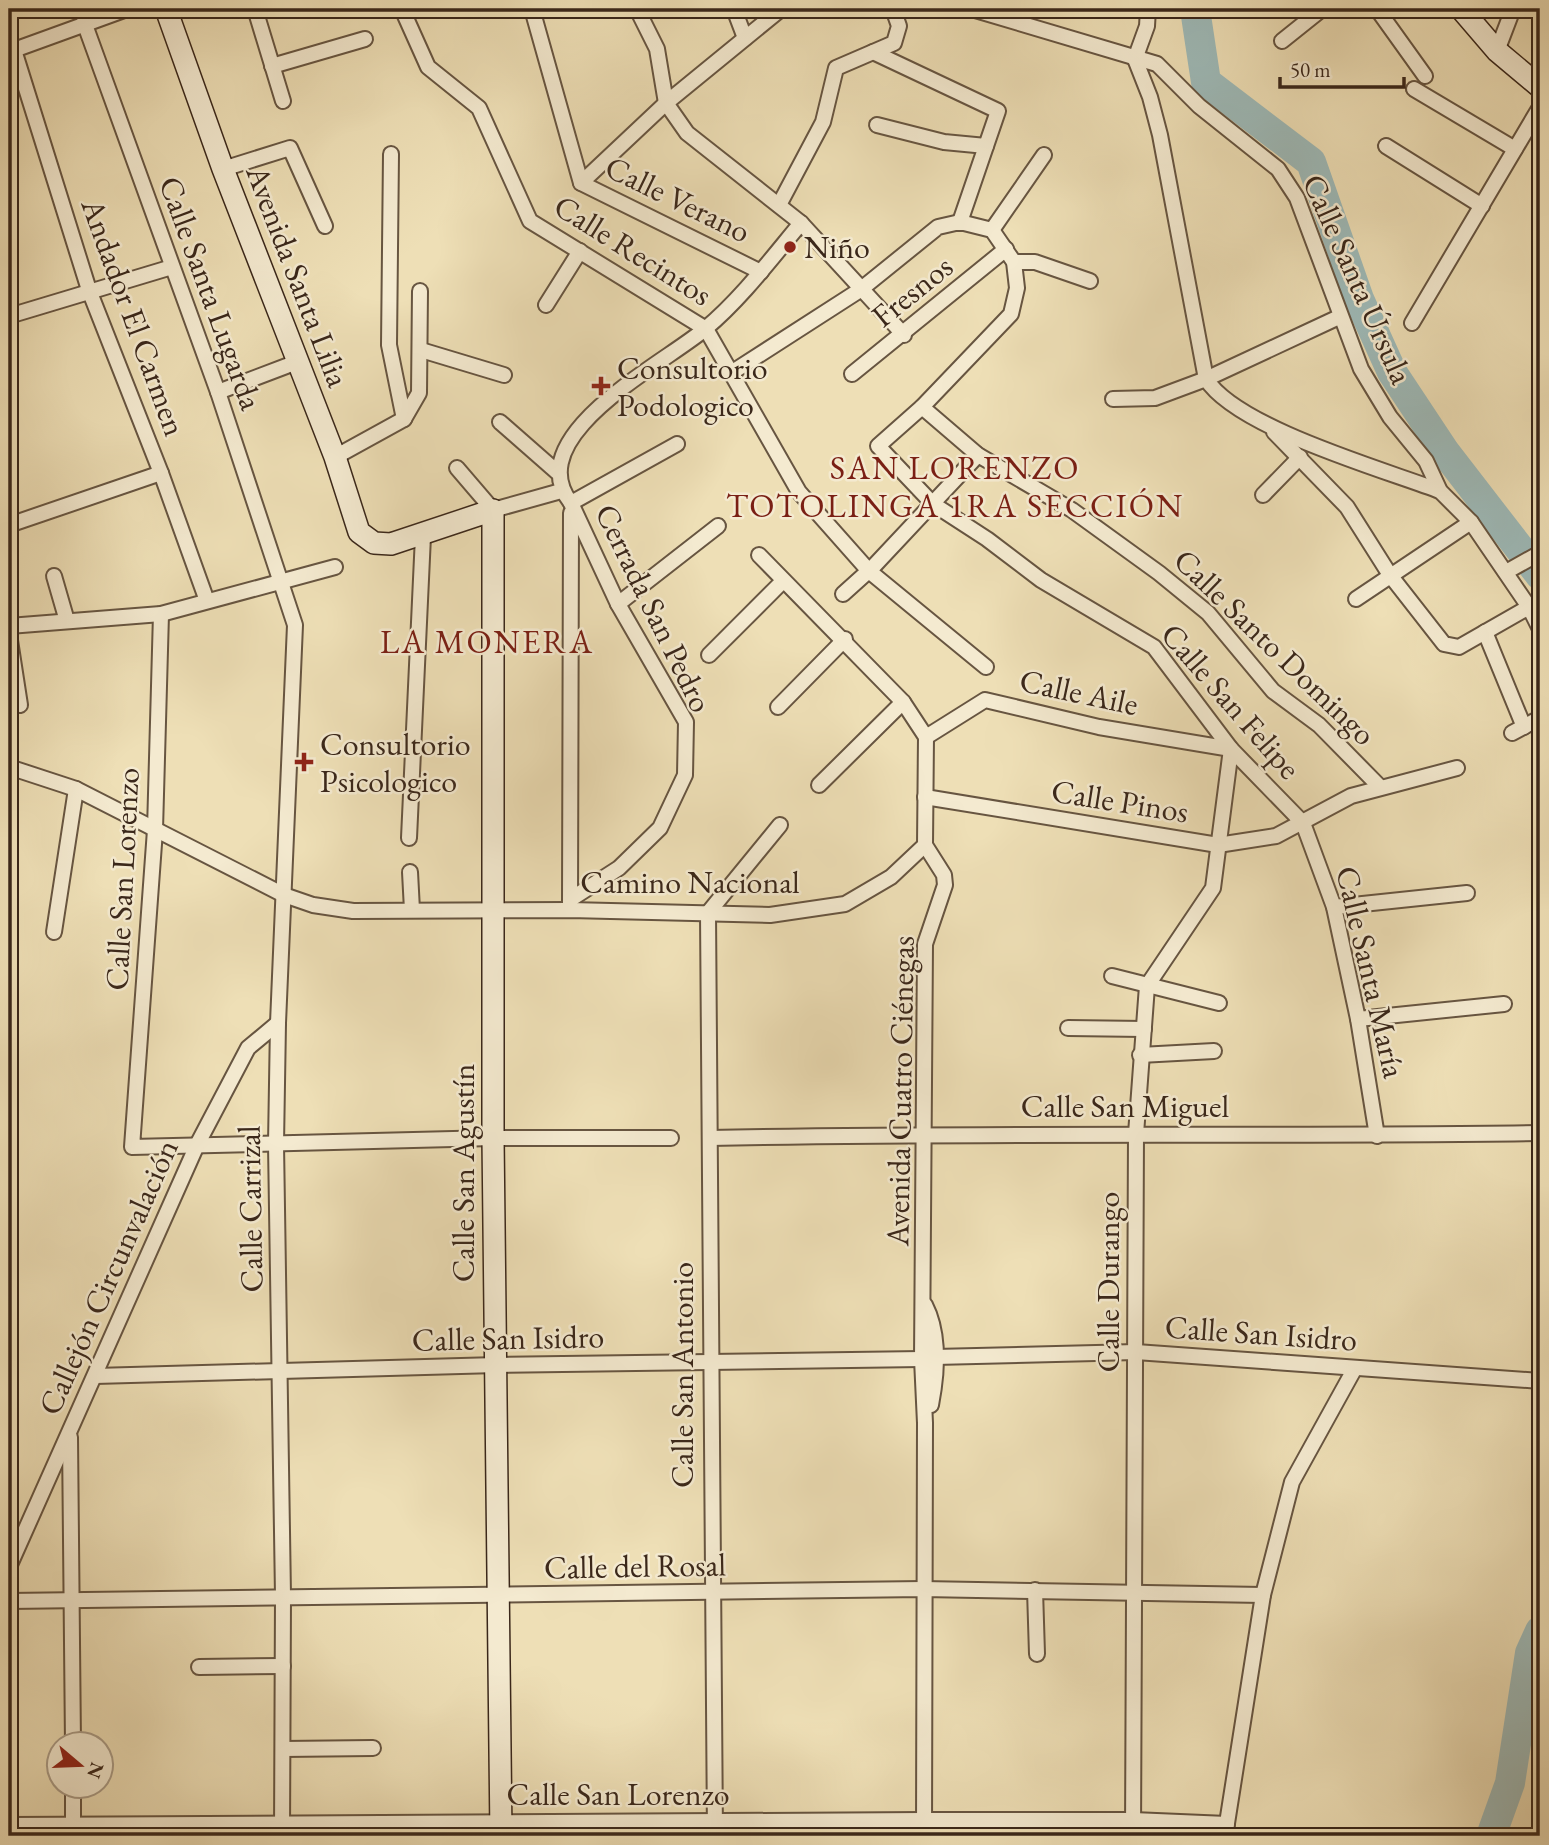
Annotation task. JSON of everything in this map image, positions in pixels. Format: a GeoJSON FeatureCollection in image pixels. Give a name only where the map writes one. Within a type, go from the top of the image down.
{"type":"FeatureCollection","features":[{"type":"Feature","properties":{"kind":"street"},"geometry":{"type":"LineString","coordinates":[[11,53],[83,22],[127,9]]}},
{"type":"Feature","properties":{"kind":"street","name":"Avenida Santa Lilia"},"geometry":{"type":"LineString","coordinates":[[166,9],[223,170],[335,457],[359,532],[374,543],[391,544],[423,536]]}},
{"type":"Feature","properties":{"kind":"street"},"geometry":{"type":"LineString","coordinates":[[255,9],[282,101]]}},
{"type":"Feature","properties":{"kind":"street","name":"Calle Recintos"},"geometry":{"type":"LineString","coordinates":[[401,9],[428,67],[479,108],[530,221],[706,329],[799,492],[869,570],[986,667]]}},
{"type":"Feature","properties":{"kind":"street","name":"Calle Verano"},"geometry":{"type":"LineString","coordinates":[[532,9],[581,183],[761,272]]}},
{"type":"Feature","properties":{"kind":"street"},"geometry":{"type":"LineString","coordinates":[[637,9],[657,49],[666,103],[687,133],[801,223],[904,335]]}},
{"type":"Feature","properties":{"kind":"street"},"geometry":{"type":"LineString","coordinates":[[734,9],[745,38]]}},
{"type":"Feature","properties":{"kind":"street"},"geometry":{"type":"LineString","coordinates":[[581,183],[666,103],[781,9]]}},
{"type":"Feature","properties":{"kind":"street"},"geometry":{"type":"LineString","coordinates":[[779,205],[823,122],[836,68],[894,43],[899,26],[893,9]]}},
{"type":"Feature","properties":{"kind":"street","name":"Calle Santa Úrsula"},"geometry":{"type":"LineString","coordinates":[[972,9],[1157,64],[1220,123],[1278,169],[1297,198],[1339,317],[1361,369],[1390,417],[1426,461],[1440,492],[1471,522],[1529,607],[1540,629]]}},
{"type":"Feature","properties":{"kind":"street"},"geometry":{"type":"LineString","coordinates":[[1148,9],[1147,26],[1135,59],[1150,97],[1160,135],[1206,379],[1215,393],[1238,411],[1268,426],[1440,492]]}},
{"type":"Feature","properties":{"kind":"street"},"geometry":{"type":"LineString","coordinates":[[1282,41],[1322,9]]}},
{"type":"Feature","properties":{"kind":"street"},"geometry":{"type":"LineString","coordinates":[[1377,9],[1425,76]]}},
{"type":"Feature","properties":{"kind":"street"},"geometry":{"type":"LineString","coordinates":[[1461,9],[1497,51],[1540,87]]}},
{"type":"Feature","properties":{"kind":"street"},"geometry":{"type":"LineString","coordinates":[[1497,51],[1513,9]]}},
{"type":"Feature","properties":{"kind":"street","name":"Calle Santa Lugarda"},"geometry":{"type":"LineString","coordinates":[[83,22],[218,392],[283,583]]}},
{"type":"Feature","properties":{"kind":"street"},"geometry":{"type":"LineString","coordinates":[[272,66],[365,39]]}},
{"type":"Feature","properties":{"kind":"street"},"geometry":{"type":"LineString","coordinates":[[873,52],[998,111],[960,222]]}},
{"type":"Feature","properties":{"kind":"street","name":"Andador El Carmen"},"geometry":{"type":"LineString","coordinates":[[11,53],[89,290],[161,473],[207,601]]}},
{"type":"Feature","properties":{"kind":"street"},"geometry":{"type":"LineString","coordinates":[[1414,89],[1515,149]]}},
{"type":"Feature","properties":{"kind":"street"},"geometry":{"type":"LineString","coordinates":[[1412,323],[1540,107]]}},
{"type":"Feature","properties":{"kind":"street"},"geometry":{"type":"LineString","coordinates":[[877,125],[944,142],[986,146]]}},
{"type":"Feature","properties":{"kind":"street"},"geometry":{"type":"LineString","coordinates":[[1386,146],[1482,206]]}},
{"type":"Feature","properties":{"kind":"street"},"geometry":{"type":"LineString","coordinates":[[223,170],[290,148],[325,226]]}},
{"type":"Feature","properties":{"kind":"street"},"geometry":{"type":"LineString","coordinates":[[391,154],[389,345],[404,419]]}},
{"type":"Feature","properties":{"kind":"street"},"geometry":{"type":"LineString","coordinates":[[992,230],[1044,155]]}},
{"type":"Feature","properties":{"kind":"street"},"geometry":{"type":"LineString","coordinates":[[731,373],[860,290],[938,227],[960,222],[992,230],[1014,262],[1017,288],[1011,314],[922,407]]}},
{"type":"Feature","properties":{"kind":"street"},"geometry":{"type":"LineString","coordinates":[[409,838],[423,536],[493,510],[561,491],[557,472],[569,439],[604,403],[706,329],[761,272],[801,223]]}},
{"type":"Feature","properties":{"kind":"street","name":"Fresnos"},"geometry":{"type":"LineString","coordinates":[[852,374],[904,335],[1006,249]]}},
{"type":"Feature","properties":{"kind":"street"},"geometry":{"type":"LineString","coordinates":[[546,305],[580,251]]}},
{"type":"Feature","properties":{"kind":"street"},"geometry":{"type":"LineString","coordinates":[[1014,262],[1035,262],[1090,281]]}},
{"type":"Feature","properties":{"kind":"street"},"geometry":{"type":"LineString","coordinates":[[9,316],[173,267]]}},
{"type":"Feature","properties":{"kind":"street"},"geometry":{"type":"LineString","coordinates":[[335,457],[404,419],[419,393],[420,291]]}},
{"type":"Feature","properties":{"kind":"street"},"geometry":{"type":"LineString","coordinates":[[1113,399],[1155,398],[1206,379],[1339,317]]}},
{"type":"Feature","properties":{"kind":"street"},"geometry":{"type":"LineString","coordinates":[[421,350],[504,375]]}},
{"type":"Feature","properties":{"kind":"street"},"geometry":{"type":"LineString","coordinates":[[218,392],[297,362]]}},
{"type":"Feature","properties":{"kind":"street","name":"Calle San Felipe"},"geometry":{"type":"LineString","coordinates":[[922,407],[878,446],[933,504],[988,539],[1041,580],[1154,647],[1231,749],[1303,823]]}},
{"type":"Feature","properties":{"kind":"street","name":"Calle Santo Domingo"},"geometry":{"type":"LineString","coordinates":[[922,407],[978,455],[1072,510],[1199,605],[1273,691],[1320,725],[1380,787]]}},
{"type":"Feature","properties":{"kind":"street"},"geometry":{"type":"LineString","coordinates":[[500,422],[557,472]]}},
{"type":"Feature","properties":{"kind":"street"},"geometry":{"type":"LineString","coordinates":[[1268,426],[1348,507],[1390,575],[1444,645],[1459,647],[1529,607]]}},
{"type":"Feature","properties":{"kind":"street"},"geometry":{"type":"LineString","coordinates":[[570,905],[571,503],[677,444]]}},
{"type":"Feature","properties":{"kind":"street"},"geometry":{"type":"LineString","coordinates":[[843,594],[978,455]]}},
{"type":"Feature","properties":{"kind":"street"},"geometry":{"type":"LineString","coordinates":[[1263,495],[1300,457]]}},
{"type":"Feature","properties":{"kind":"street"},"geometry":{"type":"LineString","coordinates":[[457,468],[493,510]]}},
{"type":"Feature","properties":{"kind":"street"},"geometry":{"type":"LineString","coordinates":[[9,525],[161,473]]}},
{"type":"Feature","properties":{"kind":"street","name":"Cerrada San Pedro"},"geometry":{"type":"LineString","coordinates":[[561,491],[571,503],[618,604],[686,722],[685,775],[660,828],[619,868],[570,905]]}},
{"type":"Feature","properties":{"kind":"street","name":"Calle San Agustín"},"geometry":{"type":"LineString","coordinates":[[493,510],[493,1138],[500,1829]]}},
{"type":"Feature","properties":{"kind":"street"},"geometry":{"type":"LineString","coordinates":[[1356,599],[1471,522]]}},
{"type":"Feature","properties":{"kind":"street"},"geometry":{"type":"LineString","coordinates":[[618,604],[718,526]]}},
{"type":"Feature","properties":{"kind":"street"},"geometry":{"type":"LineString","coordinates":[[1506,572],[1540,553]]}},
{"type":"Feature","properties":{"kind":"street"},"geometry":{"type":"LineString","coordinates":[[760,555],[783,581],[845,639],[903,702],[926,737],[925,845]]}},
{"type":"Feature","properties":{"kind":"street"},"geometry":{"type":"LineString","coordinates":[[9,626],[162,614],[335,567]]}},
{"type":"Feature","properties":{"kind":"street"},"geometry":{"type":"LineString","coordinates":[[54,576],[67,621]]}},
{"type":"Feature","properties":{"kind":"street"},"geometry":{"type":"LineString","coordinates":[[709,655],[783,581]]}},
{"type":"Feature","properties":{"kind":"street","name":"Calle Carrizal"},"geometry":{"type":"LineString","coordinates":[[282,1830],[283,1596],[276,1144],[278,1023],[295,625],[283,583]]}},
{"type":"Feature","properties":{"kind":"street","name":"Calle San Lorenzo"},"geometry":{"type":"LineString","coordinates":[[162,614],[155,830],[132,1147],[197,1145]]}},
{"type":"Feature","properties":{"kind":"street"},"geometry":{"type":"LineString","coordinates":[[1491,629],[1518,730],[1540,718]]}},
{"type":"Feature","properties":{"kind":"street"},"geometry":{"type":"LineString","coordinates":[[9,634],[20,705]]}},
{"type":"Feature","properties":{"kind":"street"},"geometry":{"type":"LineString","coordinates":[[778,707],[845,639]]}},
{"type":"Feature","properties":{"kind":"street","name":"Calle Aile"},"geometry":{"type":"LineString","coordinates":[[926,737],[985,700],[1099,727],[1231,749]]}},
{"type":"Feature","properties":{"kind":"street"},"geometry":{"type":"LineString","coordinates":[[819,785],[903,702]]}},
{"type":"Feature","properties":{"kind":"street","name":"Calle Durango"},"geometry":{"type":"LineString","coordinates":[[1133,1836],[1136,1134],[1140,1055],[1147,986],[1213,888],[1231,749]]}},
{"type":"Feature","properties":{"kind":"street","name":"Camino Nacional"},"geometry":{"type":"LineString","coordinates":[[9,767],[76,789],[284,895],[313,905],[353,911],[495,912],[570,905],[770,915],[845,904],[891,877],[925,845]]}},
{"type":"Feature","properties":{"kind":"street","name":"Calle Pinos"},"geometry":{"type":"LineString","coordinates":[[925,797],[1218,845],[1276,836],[1351,796],[1457,768]]}},
{"type":"Feature","properties":{"kind":"street"},"geometry":{"type":"LineString","coordinates":[[54,932],[76,789]]}},
{"type":"Feature","properties":{"kind":"street","name":"Calle Santa María"},"geometry":{"type":"LineString","coordinates":[[1303,823],[1334,907],[1358,1019],[1377,1136]]}},
{"type":"Feature","properties":{"kind":"street"},"geometry":{"type":"LineString","coordinates":[[708,913],[779,825]]}},
{"type":"Feature","properties":{"kind":"street","name":"Avenida Cuatro Ciénegas"},"geometry":{"type":"LineString","coordinates":[[924,1836],[923,1589],[928,1358],[925,1304],[925,944],[945,885],[944,874],[925,845]]}},
{"type":"Feature","properties":{"kind":"street"},"geometry":{"type":"LineString","coordinates":[[410,872],[412,910]]}},
{"type":"Feature","properties":{"kind":"street"},"geometry":{"type":"LineString","coordinates":[[1334,907],[1467,893]]}},
{"type":"Feature","properties":{"kind":"street","name":"Calle San Antonio"},"geometry":{"type":"LineString","coordinates":[[708,913],[709,1362],[715,1829]]}},
{"type":"Feature","properties":{"kind":"street"},"geometry":{"type":"LineString","coordinates":[[1112,976],[1219,1003]]}},
{"type":"Feature","properties":{"kind":"street"},"geometry":{"type":"LineString","coordinates":[[1358,1019],[1504,1004]]}},
{"type":"Feature","properties":{"kind":"street","name":"Callejón Circunvalación"},"geometry":{"type":"LineString","coordinates":[[9,1567],[197,1145],[248,1048],[278,1023]]}},
{"type":"Feature","properties":{"kind":"street"},"geometry":{"type":"LineString","coordinates":[[1068,1028],[1144,1029]]}},
{"type":"Feature","properties":{"kind":"street"},"geometry":{"type":"LineString","coordinates":[[1140,1055],[1214,1051]]}},
{"type":"Feature","properties":{"kind":"street","name":"Calle San Miguel"},"geometry":{"type":"LineString","coordinates":[[710,1138],[924,1133],[1377,1136],[1540,1133]]}},
{"type":"Feature","properties":{"kind":"street"},"geometry":{"type":"LineString","coordinates":[[197,1145],[493,1138],[671,1138]]}},
{"type":"Feature","properties":{"kind":"street","name":"Calle San Isidro"},"geometry":{"type":"LineString","coordinates":[[95,1376],[1136,1352],[1540,1381]]}},
{"type":"Feature","properties":{"kind":"street"},"geometry":{"type":"LineString","coordinates":[[1226,1830],[1263,1595],[1292,1482],[1354,1367]]}},
{"type":"Feature","properties":{"kind":"street"},"geometry":{"type":"LineString","coordinates":[[70,1433],[74,1600],[73,1730]]}},
{"type":"Feature","properties":{"kind":"street","name":"Calle del Rosal"},"geometry":{"type":"LineString","coordinates":[[9,1601],[923,1589],[1263,1595]]}},
{"type":"Feature","properties":{"kind":"street"},"geometry":{"type":"LineString","coordinates":[[1035,1590],[1037,1654]]}},
{"type":"Feature","properties":{"kind":"street"},"geometry":{"type":"LineString","coordinates":[[199,1667],[283,1666]]}},
{"type":"Feature","properties":{"kind":"street"},"geometry":{"type":"LineString","coordinates":[[283,1749],[373,1748]]}},
{"type":"Feature","properties":{"kind":"street"},"geometry":{"type":"LineString","coordinates":[[73,1800],[73,1830]]}},
{"type":"Feature","properties":{"kind":"street","name":"Calle San Lorenzo"},"geometry":{"type":"LineString","coordinates":[[9,1825],[73,1830],[715,1829],[924,1820],[1133,1820],[1226,1830]]}},
{"type":"Feature","properties":{"kind":"waterway"},"geometry":{"type":"LineString","coordinates":[[1195,9],[1206,82],[1311,162],[1359,299],[1392,372],[1445,452],[1540,575]]}},
{"type":"Feature","properties":{"kind":"waterway"},"geometry":{"type":"LineString","coordinates":[[1491,1836],[1510,1783],[1530,1653],[1540,1631]]}},
{"type":"Feature","properties":{"kind":"place","name":"Niño"},"geometry":{"type":"Point","coordinates":[790,247]}},
{"type":"Feature","properties":{"kind":"place","name":"Consultorio Podologico"},"geometry":{"type":"Point","coordinates":[601,386]}},
{"type":"Feature","properties":{"kind":"place","name":"Consultorio Psicologico"},"geometry":{"type":"Point","coordinates":[304,762]}},
{"type":"Feature","properties":{"kind":"district","name":"SAN LORENZO TOTOLINGA 1RA SECCIÓN"},"geometry":{"type":"Point","coordinates":[955,486]}},
{"type":"Feature","properties":{"kind":"district","name":"LA MONERA"},"geometry":{"type":"Point","coordinates":[487,641]}}]}
